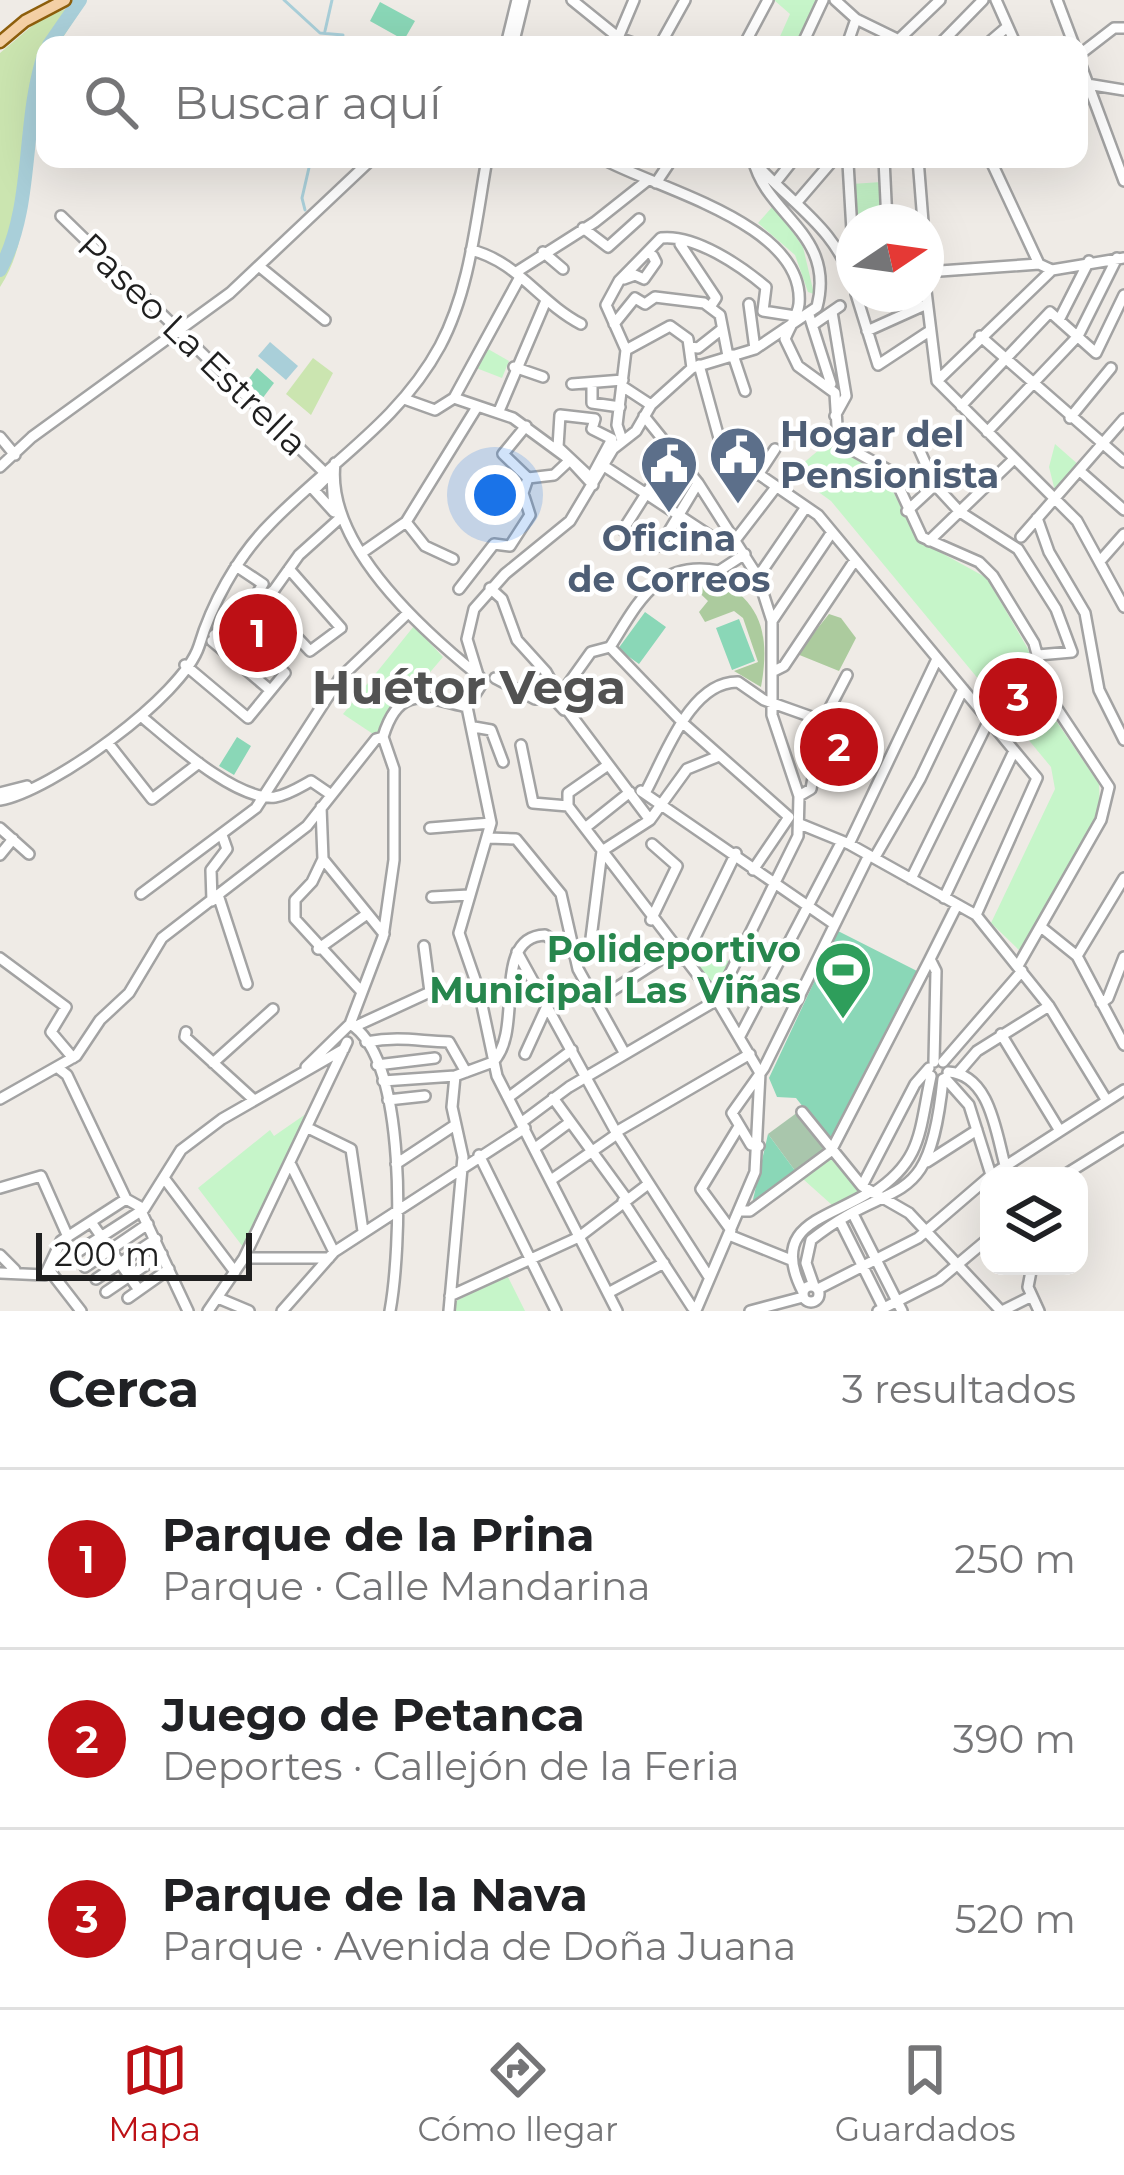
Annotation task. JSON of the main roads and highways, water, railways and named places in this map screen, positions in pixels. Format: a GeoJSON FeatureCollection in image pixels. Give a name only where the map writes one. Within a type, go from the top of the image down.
{"type":"FeatureCollection","features":[{"type":"Feature","properties":{"kind":"main road"},"geometry":{"type":"LineString","coordinates":[[0,42],[25,21],[65,0]]}},
{"type":"Feature","properties":{"kind":"water"},"geometry":{"type":"Polygon","coordinates":[[[270,342],[298,366],[286,380],[258,356],[270,342]]]}},
{"type":"Feature","properties":{"kind":"waterway"},"geometry":{"type":"LineString","coordinates":[[55,36],[80,0]]}},
{"type":"Feature","properties":{"kind":"waterway"},"geometry":{"type":"LineString","coordinates":[[284,0],[320,33],[343,35]]}},
{"type":"Feature","properties":{"kind":"waterway"},"geometry":{"type":"LineString","coordinates":[[325,31],[332,0]]}},
{"type":"Feature","properties":{"kind":"waterway"},"geometry":{"type":"LineString","coordinates":[[0,270],[18,218],[36,90]]}},
{"type":"Feature","properties":{"kind":"waterway"},"geometry":{"type":"LineString","coordinates":[[305,210],[302,198],[309,168]]}},
{"type":"Feature","properties":{"kind":"place","name":"Hogar del Pensionista"},"geometry":{"type":"Point","coordinates":[738,506]}},
{"type":"Feature","properties":{"kind":"place","name":"Oficina de Correos"},"geometry":{"type":"Point","coordinates":[669,515]}},
{"type":"Feature","properties":{"kind":"place","name":"Parque de la Prina"},"geometry":{"type":"Point","coordinates":[258,633]}},
{"type":"Feature","properties":{"kind":"place","name":"Parque de la Nava"},"geometry":{"type":"Point","coordinates":[1018,697]}},
{"type":"Feature","properties":{"kind":"place","name":"Juego de Petanca"},"geometry":{"type":"Point","coordinates":[839,747]}},
{"type":"Feature","properties":{"kind":"place","name":"Polideportivo Municipal Las Viñas"},"geometry":{"type":"Point","coordinates":[843,1021]}},
{"type":"Feature","properties":{"kind":"district","name":"Huétor Vega"},"geometry":{"type":"Point","coordinates":[469,687]}}]}
